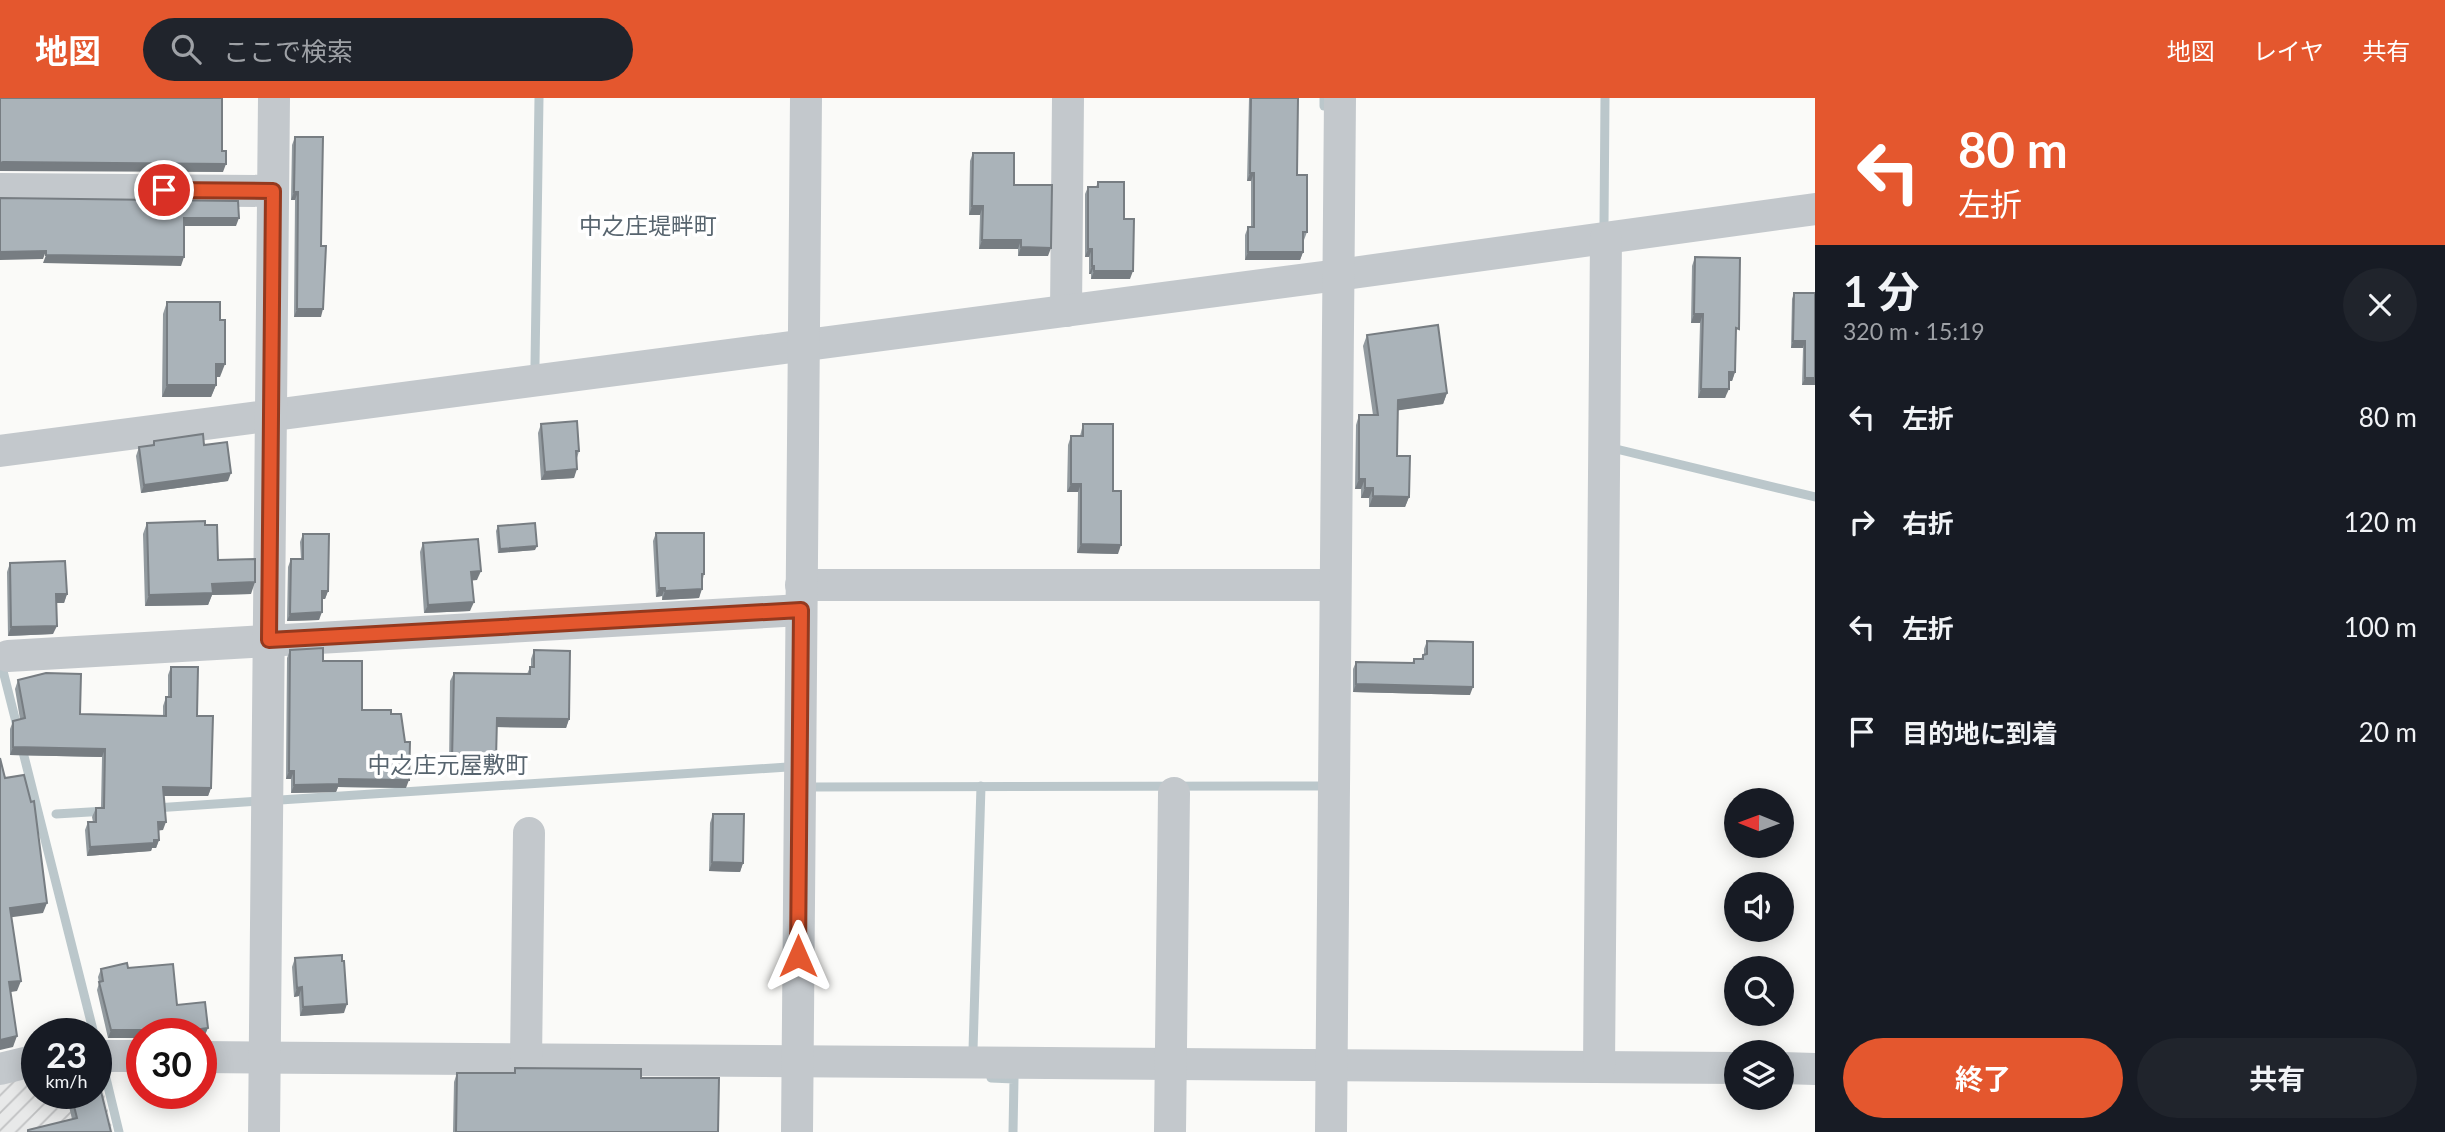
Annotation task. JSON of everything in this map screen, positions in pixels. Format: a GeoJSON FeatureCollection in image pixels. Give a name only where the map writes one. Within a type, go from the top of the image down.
{"type":"FeatureCollection","features":[{"type":"Feature","properties":{"kind":"street"},"geometry":{"type":"LineString","coordinates":[[264,1132],[274,98]]}},
{"type":"Feature","properties":{"kind":"street"},"geometry":{"type":"LineString","coordinates":[[797,1132],[806,98]]}},
{"type":"Feature","properties":{"kind":"street"},"geometry":{"type":"LineString","coordinates":[[1066,311],[1068,98]]}},
{"type":"Feature","properties":{"kind":"street"},"geometry":{"type":"LineString","coordinates":[[1331,1132],[1340,98]]}},
{"type":"Feature","properties":{"kind":"street"},"geometry":{"type":"LineString","coordinates":[[0,189],[273,191]]}},
{"type":"Feature","properties":{"kind":"street"},"geometry":{"type":"LineString","coordinates":[[0,451],[1338,275],[1815,209]]}},
{"type":"Feature","properties":{"kind":"street"},"geometry":{"type":"LineString","coordinates":[[1599,1067],[1606,238]]}},
{"type":"Feature","properties":{"kind":"street"},"geometry":{"type":"LineString","coordinates":[[8,656],[269,640],[801,598],[1335,585]]}},
{"type":"Feature","properties":{"kind":"street"},"geometry":{"type":"LineString","coordinates":[[1170,1132],[1174,793]]}},
{"type":"Feature","properties":{"kind":"street"},"geometry":{"type":"LineString","coordinates":[[526,1060],[529,833]]}},
{"type":"Feature","properties":{"kind":"street"},"geometry":{"type":"LineString","coordinates":[[217,1057],[1724,1068]]}},
{"type":"Feature","properties":{"kind":"street"},"geometry":{"type":"LineString","coordinates":[[0,1069],[21,1064]]}},
{"type":"Feature","properties":{"kind":"street"},"geometry":{"type":"LineString","coordinates":[[1794,1068],[1815,1069]]}},
{"type":"Feature","properties":{"kind":"shaded area"},"geometry":{"type":"Polygon","coordinates":[[[21,1071],[21,1109],[108,1109],[113,1132],[0,1132],[0,1076],[21,1071]]]}},
{"type":"Feature","properties":{"kind":"building"},"geometry":{"type":"Polygon","coordinates":[[[0,98],[222,98],[222,151],[226,151],[226,164],[0,163],[0,98]]]}},
{"type":"Feature","properties":{"kind":"building"},"geometry":{"type":"Polygon","coordinates":[[[1251,98],[1298,98],[1297,175],[1307,175],[1307,232],[1303,232],[1303,252],[1248,252],[1248,227],[1254,227],[1254,173],[1250,173],[1251,98]]]}},
{"type":"Feature","properties":{"kind":"building"},"geometry":{"type":"Polygon","coordinates":[[[295,137],[323,137],[321,246],[326,246],[323,309],[297,309],[298,192],[294,192],[295,137]]]}},
{"type":"Feature","properties":{"kind":"building"},"geometry":{"type":"Polygon","coordinates":[[[973,153],[1014,153],[1014,185],[1052,185],[1051,248],[1021,247],[1021,240],[982,240],[983,206],[972,206],[973,153]]]}},
{"type":"Feature","properties":{"kind":"building"},"geometry":{"type":"Polygon","coordinates":[[[1098,182],[1124,182],[1124,219],[1134,219],[1133,271],[1094,271],[1092,266],[1092,249],[1088,249],[1088,187],[1098,187],[1098,182]]]}},
{"type":"Feature","properties":{"kind":"building"},"geometry":{"type":"Polygon","coordinates":[[[0,198],[238,201],[239,218],[184,218],[184,257],[46,255],[46,251],[0,252],[0,198]]]}},
{"type":"Feature","properties":{"kind":"building"},"geometry":{"type":"Polygon","coordinates":[[[1695,257],[1740,258],[1739,329],[1736,328],[1735,372],[1729,372],[1729,389],[1701,389],[1703,314],[1694,314],[1695,257]]]}},
{"type":"Feature","properties":{"kind":"building"},"geometry":{"type":"Polygon","coordinates":[[[1794,293],[1815,293],[1815,378],[1805,378],[1805,341],[1793,341],[1794,293]]]}},
{"type":"Feature","properties":{"kind":"building"},"geometry":{"type":"Polygon","coordinates":[[[167,302],[220,302],[220,320],[225,320],[225,364],[216,364],[216,385],[167,385],[167,302]]]}},
{"type":"Feature","properties":{"kind":"building"},"geometry":{"type":"Polygon","coordinates":[[[1438,325],[1447,393],[1398,400],[1397,456],[1410,456],[1409,497],[1373,496],[1373,488],[1365,488],[1365,479],[1359,479],[1359,415],[1378,415],[1367,335],[1438,325]]]}},
{"type":"Feature","properties":{"kind":"building"},"geometry":{"type":"Polygon","coordinates":[[[577,421],[577,469],[545,472],[541,424],[577,421]]]}},
{"type":"Feature","properties":{"kind":"building"},"geometry":{"type":"Polygon","coordinates":[[[1083,424],[1113,424],[1113,491],[1121,491],[1121,545],[1081,544],[1081,484],[1071,484],[1071,436],[1083,436],[1083,424]]]}},
{"type":"Feature","properties":{"kind":"building"},"geometry":{"type":"Polygon","coordinates":[[[203,434],[204,445],[227,442],[231,473],[144,485],[139,447],[154,445],[154,441],[203,434]]]}},
{"type":"Feature","properties":{"kind":"building"},"geometry":{"type":"Polygon","coordinates":[[[205,521],[205,525],[217,525],[218,560],[255,559],[255,582],[212,584],[213,593],[149,595],[147,523],[205,521]]]}},
{"type":"Feature","properties":{"kind":"building"},"geometry":{"type":"Polygon","coordinates":[[[535,523],[537,546],[500,549],[498,526],[535,523]]]}},
{"type":"Feature","properties":{"kind":"building"},"geometry":{"type":"Polygon","coordinates":[[[656,533],[704,533],[702,589],[665,591],[665,588],[659,588],[656,533]]]}},
{"type":"Feature","properties":{"kind":"building"},"geometry":{"type":"Polygon","coordinates":[[[303,534],[329,534],[328,591],[322,591],[322,612],[290,614],[291,559],[303,559],[303,534]]]}},
{"type":"Feature","properties":{"kind":"building"},"geometry":{"type":"Polygon","coordinates":[[[478,539],[481,571],[471,572],[474,602],[428,605],[423,543],[478,539]]]}},
{"type":"Feature","properties":{"kind":"building"},"geometry":{"type":"Polygon","coordinates":[[[65,561],[67,594],[56,594],[57,626],[11,627],[10,563],[65,561]]]}},
{"type":"Feature","properties":{"kind":"building"},"geometry":{"type":"Polygon","coordinates":[[[1427,641],[1473,642],[1473,687],[1356,684],[1356,662],[1414,663],[1414,659],[1423,659],[1423,655],[1427,654],[1427,641]]]}},
{"type":"Feature","properties":{"kind":"building"},"geometry":{"type":"Polygon","coordinates":[[[323,648],[323,661],[362,661],[362,710],[391,710],[391,714],[401,714],[405,742],[410,742],[409,780],[339,779],[339,784],[294,785],[294,771],[289,771],[290,650],[323,648]]]}},
{"type":"Feature","properties":{"kind":"building"},"geometry":{"type":"Polygon","coordinates":[[[534,650],[570,651],[569,719],[497,718],[496,760],[452,760],[454,673],[530,674],[530,667],[534,667],[534,650]]]}},
{"type":"Feature","properties":{"kind":"building"},"geometry":{"type":"Polygon","coordinates":[[[171,667],[198,667],[197,716],[213,716],[211,788],[163,787],[166,822],[158,822],[159,840],[154,840],[154,843],[90,847],[88,822],[96,822],[96,808],[104,808],[105,749],[13,747],[13,721],[25,718],[18,680],[46,673],[81,674],[80,714],[166,716],[166,697],[171,697],[171,667]]]}},
{"type":"Feature","properties":{"kind":"building"},"geometry":{"type":"Polygon","coordinates":[[[0,758],[5,778],[24,775],[31,802],[34,801],[47,903],[10,908],[21,981],[9,982],[17,1036],[0,1040],[0,758]]]}},
{"type":"Feature","properties":{"kind":"building"},"geometry":{"type":"Polygon","coordinates":[[[713,814],[744,814],[743,863],[712,862],[713,814]]]}},
{"type":"Feature","properties":{"kind":"building"},"geometry":{"type":"Polygon","coordinates":[[[342,955],[347,1004],[303,1007],[302,987],[297,988],[295,958],[342,955]]]}},
{"type":"Feature","properties":{"kind":"building"},"geometry":{"type":"Polygon","coordinates":[[[127,963],[128,968],[173,964],[177,1005],[205,1002],[207,1018],[126,1018],[126,1030],[112,1030],[112,1018],[108,1018],[99,982],[103,981],[101,969],[127,963]]]}},
{"type":"Feature","properties":{"kind":"building"},"geometry":{"type":"Polygon","coordinates":[[[515,1068],[641,1069],[641,1078],[719,1078],[718,1132],[456,1132],[457,1073],[515,1073],[515,1068]]]}},
{"type":"Feature","properties":{"kind":"building"},"geometry":{"type":"Polygon","coordinates":[[[75,1109],[105,1109],[111,1132],[28,1132],[28,1130],[77,1118],[75,1109]]]}},
{"type":"Feature","properties":{"kind":"waterway"},"geometry":{"type":"LineString","coordinates":[[535,365],[539,98]]}},
{"type":"Feature","properties":{"kind":"waterway"},"geometry":{"type":"LineString","coordinates":[[1324,98],[1324,106]]}},
{"type":"Feature","properties":{"kind":"waterway"},"geometry":{"type":"LineString","coordinates":[[1604,225],[1605,98]]}},
{"type":"Feature","properties":{"kind":"waterway"},"geometry":{"type":"LineString","coordinates":[[1612,448],[1815,497]]}},
{"type":"Feature","properties":{"kind":"waterway"},"geometry":{"type":"LineString","coordinates":[[0,659],[18,730]]}},
{"type":"Feature","properties":{"kind":"waterway"},"geometry":{"type":"LineString","coordinates":[[21,744],[90,1018]]}},
{"type":"Feature","properties":{"kind":"waterway"},"geometry":{"type":"LineString","coordinates":[[280,800],[788,767]]}},
{"type":"Feature","properties":{"kind":"waterway"},"geometry":{"type":"LineString","coordinates":[[973,1050],[981,786]]}},
{"type":"Feature","properties":{"kind":"waterway"},"geometry":{"type":"LineString","coordinates":[[811,787],[1319,786]]}},
{"type":"Feature","properties":{"kind":"waterway"},"geometry":{"type":"LineString","coordinates":[[155,808],[258,801]]}},
{"type":"Feature","properties":{"kind":"waterway"},"geometry":{"type":"LineString","coordinates":[[56,814],[106,811]]}},
{"type":"Feature","properties":{"kind":"waterway"},"geometry":{"type":"LineString","coordinates":[[991,1078],[1014,1079],[1013,1132]]}},
{"type":"Feature","properties":{"kind":"waterway"},"geometry":{"type":"LineString","coordinates":[[112,1103],[119,1132]]}},
{"type":"Feature","properties":{"kind":"district","name":"中之庄堤畔町"},"geometry":{"type":"Point","coordinates":[648,225]}},
{"type":"Feature","properties":{"kind":"district","name":"中之庄元屋敷町"},"geometry":{"type":"Point","coordinates":[448,764]}},
{"type":"Feature","properties":{"kind":"route"},"geometry":{"type":"LineString","coordinates":[[164,190],[273,191],[269,640],[801,610],[798,956]]}}]}
